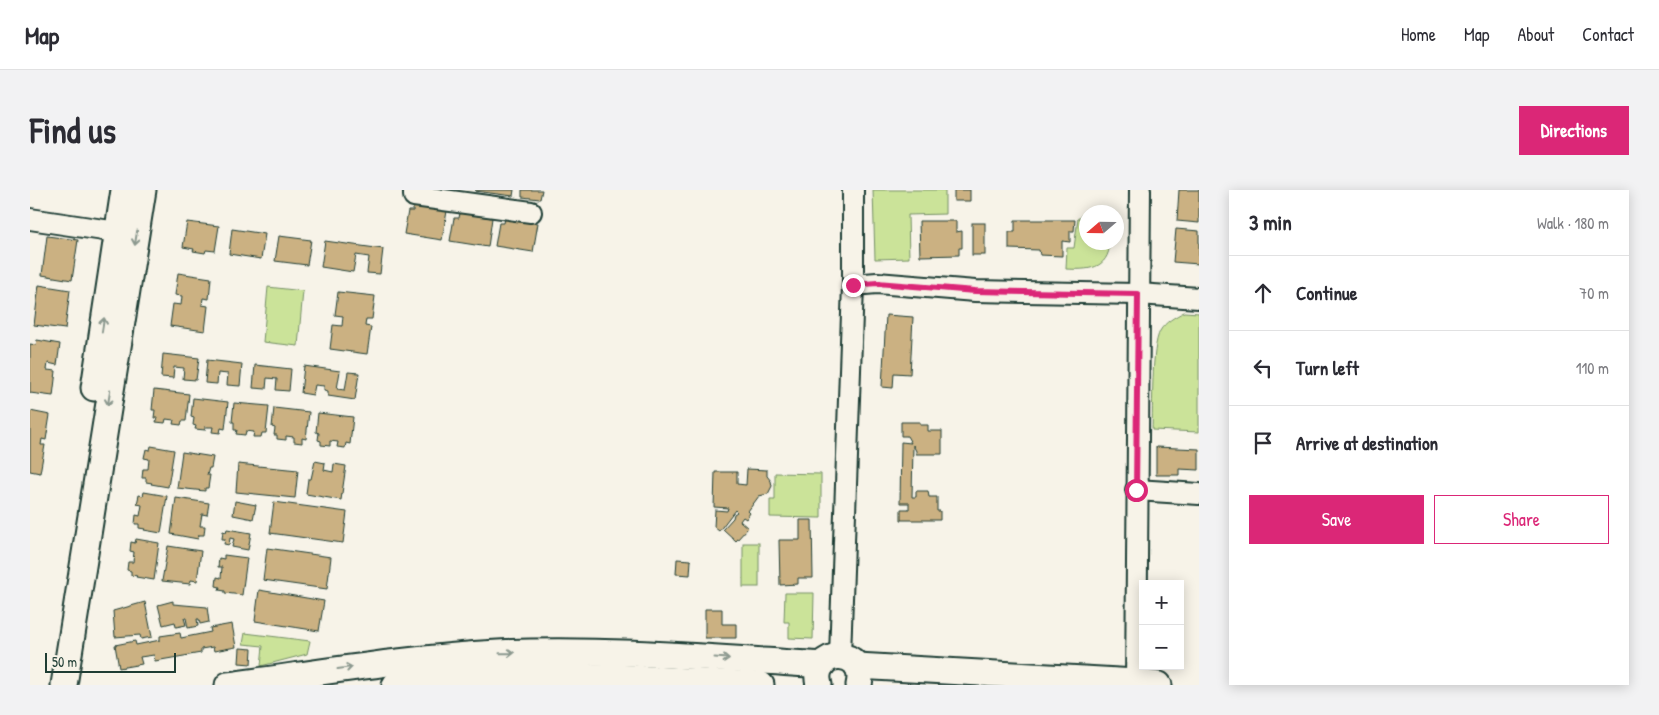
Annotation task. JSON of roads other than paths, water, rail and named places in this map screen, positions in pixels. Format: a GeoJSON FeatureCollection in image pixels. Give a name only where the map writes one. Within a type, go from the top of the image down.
{"type":"FeatureCollection","features":[{"type":"Feature","properties":{"kind":"street"},"geometry":{"type":"LineString","coordinates":[[49,685],[124,190]]}},
{"type":"Feature","properties":{"kind":"street"},"geometry":{"type":"LineString","coordinates":[[64,685],[144,190]]}},
{"type":"Feature","properties":{"kind":"street"},"geometry":{"type":"LineString","coordinates":[[414,190],[414,196],[532,212]]}},
{"type":"Feature","properties":{"kind":"street"},"geometry":{"type":"LineString","coordinates":[[840,671],[853,285],[853,190]]}},
{"type":"Feature","properties":{"kind":"street"},"geometry":{"type":"LineString","coordinates":[[228,685],[373,664],[443,657],[498,653],[614,651],[691,656],[840,671],[1144,684],[1136,490],[1140,190]]}},
{"type":"Feature","properties":{"kind":"street"},"geometry":{"type":"LineString","coordinates":[[30,219],[117,232]]}},
{"type":"Feature","properties":{"kind":"street"},"geometry":{"type":"LineString","coordinates":[[853,285],[877,283],[975,291],[1138,294],[1199,298]]}},
{"type":"Feature","properties":{"kind":"street"},"geometry":{"type":"LineString","coordinates":[[1136,490],[1199,494]]}},
{"type":"Feature","properties":{"kind":"street"},"geometry":{"type":"LineString","coordinates":[[614,651],[614,681]]}},
{"type":"Feature","properties":{"kind":"street"},"geometry":{"type":"LineString","coordinates":[[688,681],[691,656]]}},
{"type":"Feature","properties":{"kind":"street"},"geometry":{"type":"LineString","coordinates":[[395,685],[507,675],[614,681],[688,681],[761,685]]}}]}
